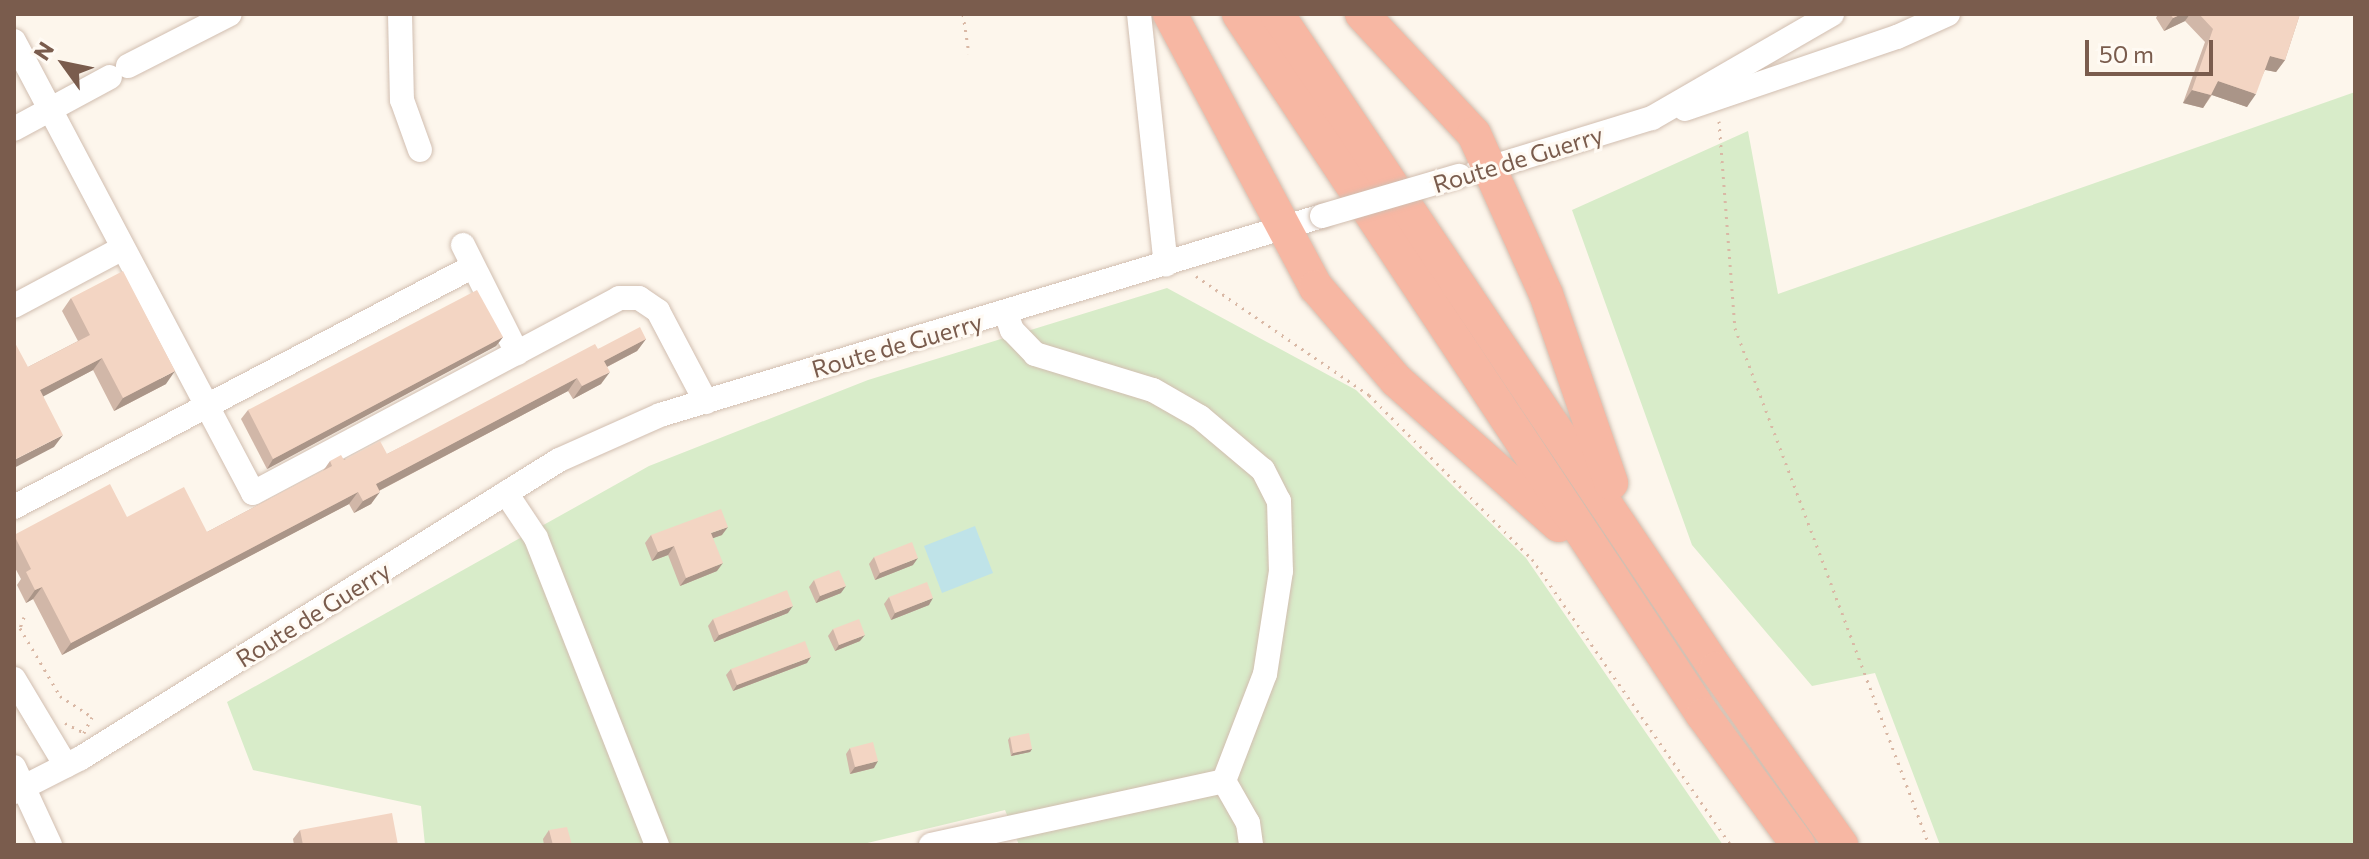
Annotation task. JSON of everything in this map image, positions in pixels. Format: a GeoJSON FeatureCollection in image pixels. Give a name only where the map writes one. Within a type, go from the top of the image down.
{"type":"FeatureCollection","features":[{"type":"Feature","properties":{"kind":"highway"},"geometry":{"type":"LineString","coordinates":[[1170,14],[1316,287],[1359,341],[1546,510],[1631,606]]}},
{"type":"Feature","properties":{"kind":"highway"},"geometry":{"type":"LineString","coordinates":[[1239,14],[1631,606],[1798,845]]}},
{"type":"Feature","properties":{"kind":"highway"},"geometry":{"type":"LineString","coordinates":[[1277,14],[1841,845]]}},
{"type":"Feature","properties":{"kind":"highway"},"geometry":{"type":"LineString","coordinates":[[1362,14],[1474,134],[1474,172],[1546,294],[1596,448],[1647,563]]}},
{"type":"Feature","properties":{"kind":"street"},"geometry":{"type":"LineString","coordinates":[[14,129],[230,14]]}},
{"type":"Feature","properties":{"kind":"street"},"geometry":{"type":"LineString","coordinates":[[400,14],[402,100],[420,150]]}},
{"type":"Feature","properties":{"kind":"street"},"geometry":{"type":"LineString","coordinates":[[1139,14],[1172,264]]}},
{"type":"Feature","properties":{"kind":"street","name":"Route de Guerry"},"geometry":{"type":"LineString","coordinates":[[16,783],[66,766],[93,751],[559,460],[660,415],[1652,118],[1832,14]]}},
{"type":"Feature","properties":{"kind":"street"},"geometry":{"type":"LineString","coordinates":[[1897,37],[1909,14]]}},
{"type":"Feature","properties":{"kind":"street"},"geometry":{"type":"LineString","coordinates":[[1652,118],[1717,101],[1897,37],[1948,14]]}},
{"type":"Feature","properties":{"kind":"street"},"geometry":{"type":"LineString","coordinates":[[14,41],[121,249],[253,493],[619,298],[639,298],[658,311],[706,402]]}},
{"type":"Feature","properties":{"kind":"street"},"geometry":{"type":"LineString","coordinates":[[14,306],[121,249]]}},
{"type":"Feature","properties":{"kind":"street"},"geometry":{"type":"LineString","coordinates":[[14,507],[208,406],[468,256],[517,353]]}},
{"type":"Feature","properties":{"kind":"street"},"geometry":{"type":"LineString","coordinates":[[1006,313],[1012,330],[1035,354],[1153,390],[1200,417],[1263,470],[1279,501],[1281,571],[1265,674],[1224,781]]}},
{"type":"Feature","properties":{"kind":"street"},"geometry":{"type":"LineString","coordinates":[[506,493],[536,538],[657,845]]}},
{"type":"Feature","properties":{"kind":"street"},"geometry":{"type":"LineString","coordinates":[[14,679],[66,766]]}},
{"type":"Feature","properties":{"kind":"street"},"geometry":{"type":"LineString","coordinates":[[931,845],[1224,781]]}},
{"type":"Feature","properties":{"kind":"street"},"geometry":{"type":"LineString","coordinates":[[1224,781],[1248,823],[1251,845]]}},
{"type":"Feature","properties":{"kind":"street"},"geometry":{"type":"LineString","coordinates":[[16,783],[50,845]]}},
{"type":"Feature","properties":{"kind":"path"},"geometry":{"type":"LineString","coordinates":[[963,14],[969,54]]}},
{"type":"Feature","properties":{"kind":"path"},"geometry":{"type":"LineString","coordinates":[[1717,101],[1735,328],[1929,845]]}},
{"type":"Feature","properties":{"kind":"path"},"geometry":{"type":"LineString","coordinates":[[1172,264],[1369,395],[1532,559],[1731,845]]}},
{"type":"Feature","properties":{"kind":"path"},"geometry":{"type":"LineString","coordinates":[[24,617],[20,628],[60,696],[92,717],[83,732],[93,751]]}},
{"type":"Feature","properties":{"kind":"green space"},"geometry":{"type":"Polygon","coordinates":[[[2355,92],[2355,845],[1940,845],[1875,673],[1812,686],[1692,545],[1572,210],[1748,131],[1778,294],[2355,92]]]}},
{"type":"Feature","properties":{"kind":"green space"},"geometry":{"type":"Polygon","coordinates":[[[1167,288],[1356,390],[1526,558],[1723,845],[1019,845],[1005,810],[859,845],[425,845],[421,806],[253,770],[227,702],[649,466],[868,380],[1167,288]]]}},
{"type":"Feature","properties":{"kind":"water"},"geometry":{"type":"Polygon","coordinates":[[[975,526],[993,573],[942,593],[924,546],[975,526]]]}},
{"type":"Feature","properties":{"kind":"building"},"geometry":{"type":"Polygon","coordinates":[[[2199,14],[2300,14],[2285,60],[2270,56],[2256,94],[2218,81],[2211,95],[2192,90],[2213,29],[2199,14]]]}},
{"type":"Feature","properties":{"kind":"building"},"geometry":{"type":"Polygon","coordinates":[[[123,271],[175,371],[123,398],[102,358],[40,390],[63,435],[14,460],[14,341],[28,367],[90,335],[71,298],[123,271]]]}},
{"type":"Feature","properties":{"kind":"building"},"geometry":{"type":"Polygon","coordinates":[[[477,290],[503,337],[273,459],[248,410],[477,290]]]}},
{"type":"Feature","properties":{"kind":"building"},"geometry":{"type":"Polygon","coordinates":[[[640,327],[646,339],[604,361],[610,372],[582,386],[577,378],[376,484],[380,492],[363,501],[358,492],[71,643],[42,587],[35,590],[26,572],[31,569],[14,535],[110,484],[127,517],[184,487],[207,532],[332,466],[330,461],[341,455],[344,460],[380,441],[387,454],[595,344],[598,349],[640,327]]]}},
{"type":"Feature","properties":{"kind":"building"},"geometry":{"type":"Polygon","coordinates":[[[721,509],[728,527],[711,533],[723,563],[686,578],[674,546],[658,552],[651,535],[721,509]]]}},
{"type":"Feature","properties":{"kind":"building"},"geometry":{"type":"Polygon","coordinates":[[[912,542],[918,558],[880,573],[874,557],[912,542]]]}},
{"type":"Feature","properties":{"kind":"building"},"geometry":{"type":"Polygon","coordinates":[[[839,570],[846,586],[820,596],[814,580],[839,570]]]}},
{"type":"Feature","properties":{"kind":"building"},"geometry":{"type":"Polygon","coordinates":[[[927,582],[933,598],[895,613],[889,597],[927,582]]]}},
{"type":"Feature","properties":{"kind":"building"},"geometry":{"type":"Polygon","coordinates":[[[787,590],[793,606],[719,635],[713,619],[787,590]]]}},
{"type":"Feature","properties":{"kind":"building"},"geometry":{"type":"Polygon","coordinates":[[[859,619],[865,635],[839,645],[833,629],[859,619]]]}},
{"type":"Feature","properties":{"kind":"building"},"geometry":{"type":"Polygon","coordinates":[[[805,641],[811,657],[737,685],[731,669],[805,641]]]}},
{"type":"Feature","properties":{"kind":"building"},"geometry":{"type":"Polygon","coordinates":[[[1029,733],[1032,749],[1013,753],[1010,737],[1029,733]]]}},
{"type":"Feature","properties":{"kind":"building"},"geometry":{"type":"Polygon","coordinates":[[[873,742],[878,761],[855,767],[850,748],[873,742]]]}},
{"type":"Feature","properties":{"kind":"building"},"geometry":{"type":"Polygon","coordinates":[[[392,813],[398,845],[303,845],[300,830],[392,813]]]}},
{"type":"Feature","properties":{"kind":"building"},"geometry":{"type":"Polygon","coordinates":[[[567,827],[572,845],[553,845],[549,830],[567,827]]]}}]}
